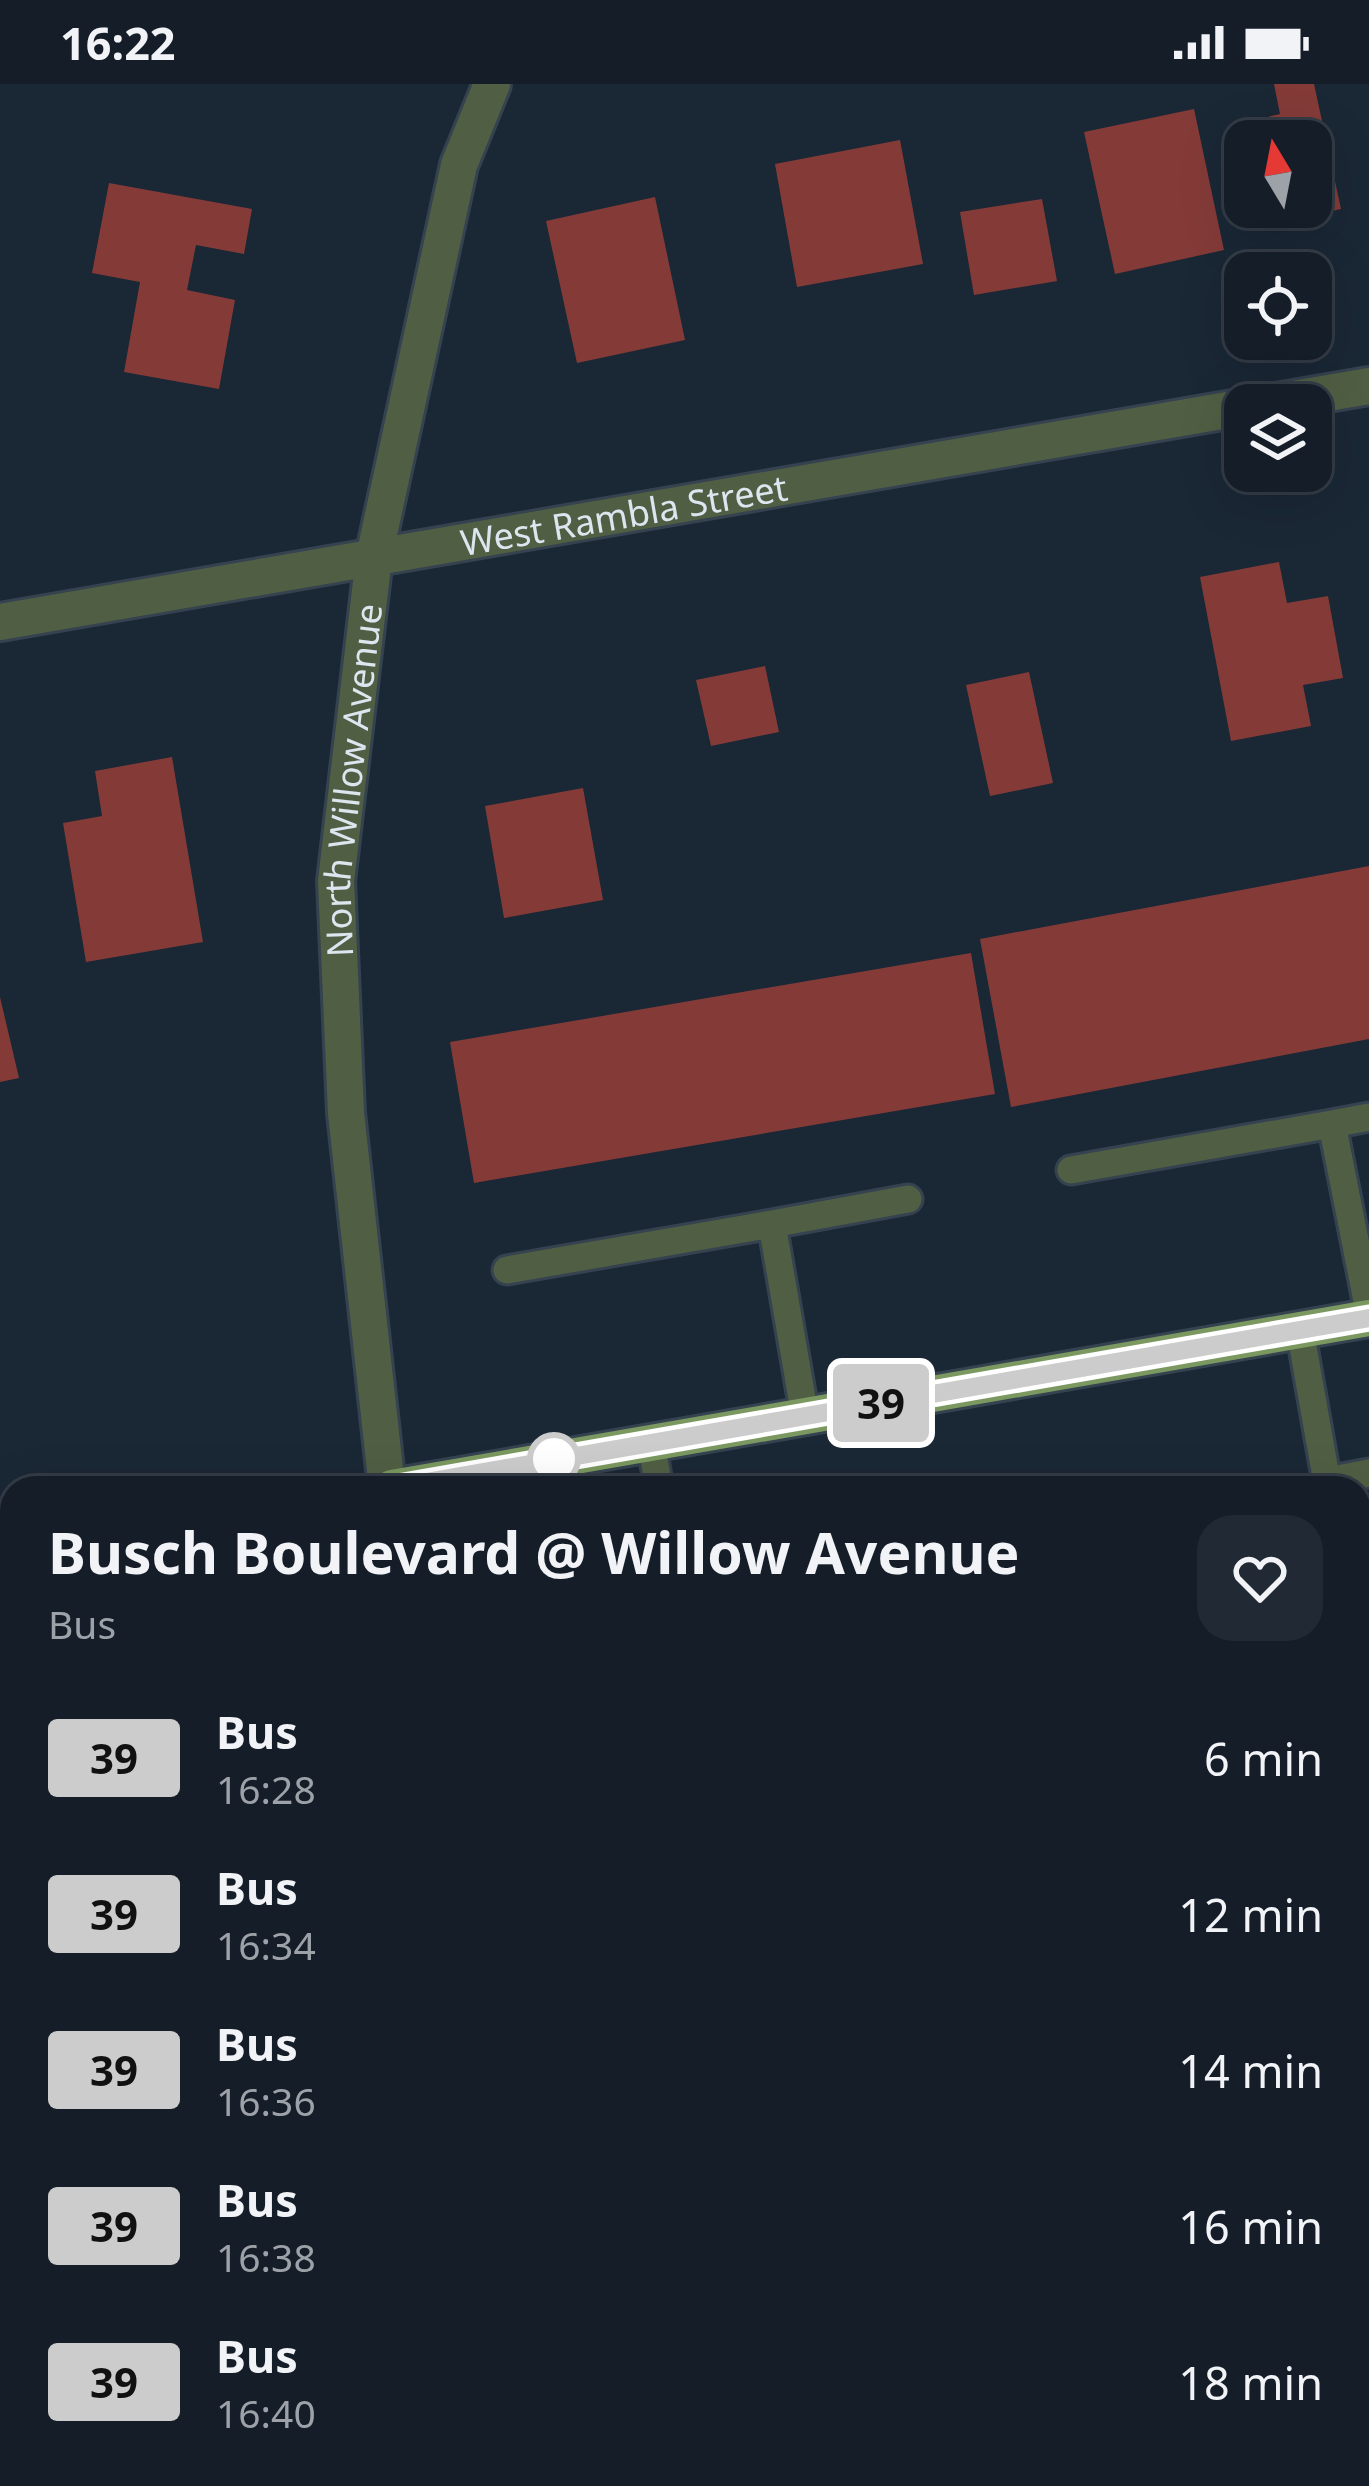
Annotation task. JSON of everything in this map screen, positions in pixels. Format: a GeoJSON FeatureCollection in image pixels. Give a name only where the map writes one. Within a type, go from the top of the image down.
{"type":"FeatureCollection","features":[{"type":"Feature","properties":{"kind":"main road"},"geometry":{"type":"LineString","coordinates":[[458,1476],[1369,1315]]}},
{"type":"Feature","properties":{"kind":"street","name":"North Willow Avenue"},"geometry":{"type":"LineString","coordinates":[[389,1476],[346,1113],[336,881],[374,557],[459,165],[492,84]]}},
{"type":"Feature","properties":{"kind":"street"},"geometry":{"type":"LineString","coordinates":[[1332,392],[1369,386]]}},
{"type":"Feature","properties":{"kind":"street","name":"West Rambla Street"},"geometry":{"type":"LineString","coordinates":[[0,622],[1224,411]]}},
{"type":"Feature","properties":{"kind":"lane"},"geometry":{"type":"LineString","coordinates":[[1071,1170],[1369,1118]]}},
{"type":"Feature","properties":{"kind":"lane"},"geometry":{"type":"LineString","coordinates":[[1332,1124],[1369,1315]]}},
{"type":"Feature","properties":{"kind":"lane"},"geometry":{"type":"LineString","coordinates":[[507,1270],[908,1199]]}},
{"type":"Feature","properties":{"kind":"lane"},"geometry":{"type":"LineString","coordinates":[[772,1224],[806,1416]]}},
{"type":"Feature","properties":{"kind":"lane"},"geometry":{"type":"LineString","coordinates":[[1300,1330],[1326,1476]]}},
{"type":"Feature","properties":{"kind":"lane"},"geometry":{"type":"LineString","coordinates":[[651,1442],[657,1476]]}},
{"type":"Feature","properties":{"kind":"building"},"geometry":{"type":"Polygon","coordinates":[[[1274,84],[1314,84],[1322,120],[1255,120],[1280,114],[1274,84]]]}},
{"type":"Feature","properties":{"kind":"building"},"geometry":{"type":"Polygon","coordinates":[[[1194,109],[1224,250],[1115,274],[1084,132],[1194,109]]]}},
{"type":"Feature","properties":{"kind":"building"},"geometry":{"type":"Polygon","coordinates":[[[900,140],[923,264],[797,287],[775,164],[900,140]]]}},
{"type":"Feature","properties":{"kind":"building"},"geometry":{"type":"Polygon","coordinates":[[[1332,167],[1341,209],[1332,211],[1332,167]]]}},
{"type":"Feature","properties":{"kind":"building"},"geometry":{"type":"Polygon","coordinates":[[[109,183],[252,209],[244,254],[196,245],[187,290],[235,300],[219,389],[124,372],[140,282],[92,273],[109,183]]]}},
{"type":"Feature","properties":{"kind":"building"},"geometry":{"type":"Polygon","coordinates":[[[655,197],[685,340],[577,363],[546,221],[655,197]]]}},
{"type":"Feature","properties":{"kind":"building"},"geometry":{"type":"Polygon","coordinates":[[[1042,199],[1057,281],[974,295],[960,212],[1042,199]]]}},
{"type":"Feature","properties":{"kind":"building"},"geometry":{"type":"Polygon","coordinates":[[[1279,562],[1287,603],[1328,596],[1343,678],[1303,685],[1311,726],[1231,741],[1200,577],[1279,562]]]}},
{"type":"Feature","properties":{"kind":"building"},"geometry":{"type":"Polygon","coordinates":[[[765,666],[779,732],[711,746],[696,680],[765,666]]]}},
{"type":"Feature","properties":{"kind":"building"},"geometry":{"type":"Polygon","coordinates":[[[1029,672],[1053,783],[990,796],[966,685],[1029,672]]]}},
{"type":"Feature","properties":{"kind":"building"},"geometry":{"type":"Polygon","coordinates":[[[172,757],[203,942],[86,962],[63,823],[102,816],[95,771],[172,757]]]}},
{"type":"Feature","properties":{"kind":"building"},"geometry":{"type":"Polygon","coordinates":[[[583,788],[603,900],[504,918],[485,806],[583,788]]]}},
{"type":"Feature","properties":{"kind":"building"},"geometry":{"type":"Polygon","coordinates":[[[1369,866],[1369,1039],[1011,1107],[980,939],[1369,866]]]}},
{"type":"Feature","properties":{"kind":"building"},"geometry":{"type":"Polygon","coordinates":[[[971,953],[995,1094],[474,1183],[450,1042],[971,953]]]}},
{"type":"Feature","properties":{"kind":"building"},"geometry":{"type":"Polygon","coordinates":[[[0,997],[19,1078],[0,1082],[0,997]]]}},
{"type":"Feature","properties":{"kind":"bus line","name":"39"},"geometry":{"type":"LineString","coordinates":[[461,1476],[1369,1318]]}}]}
